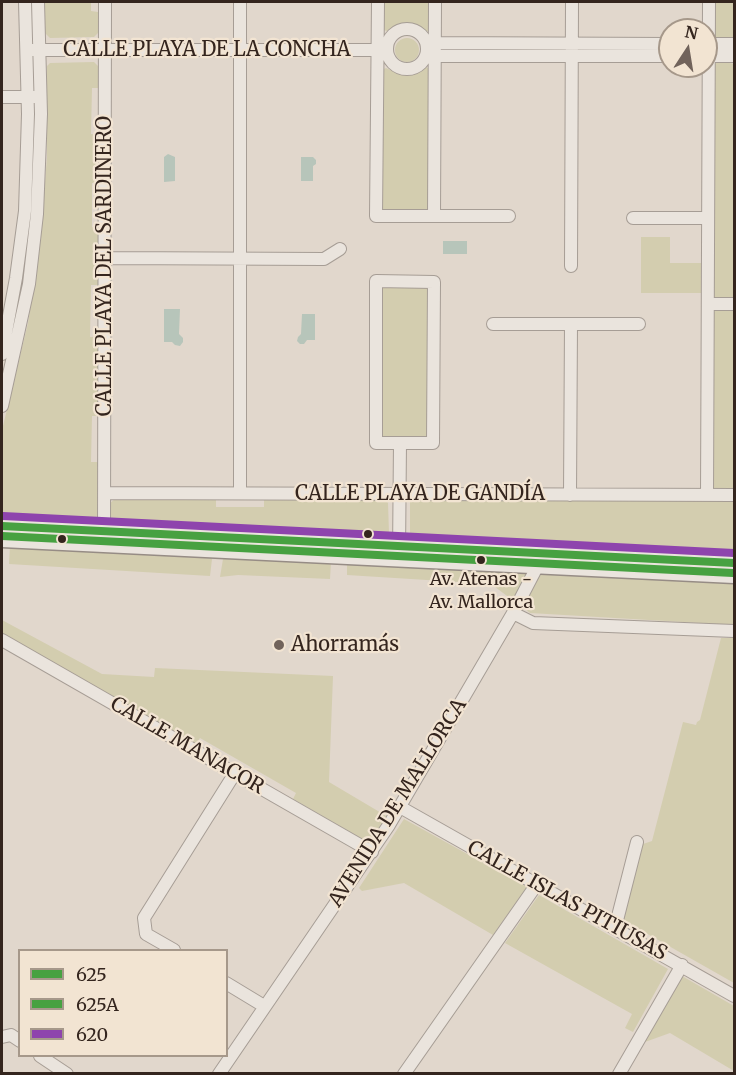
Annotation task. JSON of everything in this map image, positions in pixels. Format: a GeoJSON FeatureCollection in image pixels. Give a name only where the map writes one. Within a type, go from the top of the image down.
{"type":"FeatureCollection","features":[{"type":"Feature","properties":{"kind":"main road"},"geometry":{"type":"LineString","coordinates":[[2,525],[104,530],[399,552]]}},
{"type":"Feature","properties":{"kind":"main road"},"geometry":{"type":"LineString","coordinates":[[2,538],[539,559],[735,563]]}},
{"type":"Feature","properties":{"kind":"main road"},"geometry":{"type":"LineString","coordinates":[[539,559],[735,575]]}},
{"type":"Feature","properties":{"kind":"street"},"geometry":{"type":"LineString","coordinates":[[25,2],[33,50]]}},
{"type":"Feature","properties":{"kind":"street"},"geometry":{"type":"LineString","coordinates":[[2,406],[29,284],[40,174],[33,50],[38,2]]}},
{"type":"Feature","properties":{"kind":"street","name":"CALLE PLAYA DEL SARDINERO"},"geometry":{"type":"LineString","coordinates":[[104,530],[105,2]]}},
{"type":"Feature","properties":{"kind":"street"},"geometry":{"type":"LineString","coordinates":[[240,2],[240,493]]}},
{"type":"Feature","properties":{"kind":"street"},"geometry":{"type":"LineString","coordinates":[[378,2],[383,50],[376,216],[509,216]]}},
{"type":"Feature","properties":{"kind":"street"},"geometry":{"type":"LineString","coordinates":[[434,216],[430,49],[435,2]]}},
{"type":"Feature","properties":{"kind":"street"},"geometry":{"type":"LineString","coordinates":[[571,266],[572,2]]}},
{"type":"Feature","properties":{"kind":"street"},"geometry":{"type":"LineString","coordinates":[[709,2],[709,18]]}},
{"type":"Feature","properties":{"kind":"street"},"geometry":{"type":"LineString","coordinates":[[383,50],[394,34],[406,29],[419,32],[430,49]]}},
{"type":"Feature","properties":{"kind":"street"},"geometry":{"type":"LineString","coordinates":[[430,49],[572,43],[658,44]]}},
{"type":"Feature","properties":{"kind":"street"},"geometry":{"type":"LineString","coordinates":[[718,48],[735,44]]}},
{"type":"Feature","properties":{"kind":"street"},"geometry":{"type":"LineString","coordinates":[[383,50],[393,64],[405,69],[418,66],[430,49]]}},
{"type":"Feature","properties":{"kind":"street"},"geometry":{"type":"LineString","coordinates":[[430,49],[572,56],[658,56]]}},
{"type":"Feature","properties":{"kind":"street","name":"CALLE PLAYA DE LA CONCHA"},"geometry":{"type":"LineString","coordinates":[[33,50],[383,50]]}},
{"type":"Feature","properties":{"kind":"street"},"geometry":{"type":"LineString","coordinates":[[718,53],[735,57]]}},
{"type":"Feature","properties":{"kind":"street"},"geometry":{"type":"LineString","coordinates":[[707,495],[708,78]]}},
{"type":"Feature","properties":{"kind":"street"},"geometry":{"type":"LineString","coordinates":[[2,97],[34,97]]}},
{"type":"Feature","properties":{"kind":"street"},"geometry":{"type":"LineString","coordinates":[[2,354],[25,211],[34,97]]}},
{"type":"Feature","properties":{"kind":"street"},"geometry":{"type":"LineString","coordinates":[[633,218],[708,218]]}},
{"type":"Feature","properties":{"kind":"street"},"geometry":{"type":"LineString","coordinates":[[105,258],[324,259],[340,249]]}},
{"type":"Feature","properties":{"kind":"street"},"geometry":{"type":"LineString","coordinates":[[376,281],[434,282],[433,443],[400,443],[376,443],[376,281]]}},
{"type":"Feature","properties":{"kind":"street"},"geometry":{"type":"LineString","coordinates":[[708,304],[735,304]]}},
{"type":"Feature","properties":{"kind":"street"},"geometry":{"type":"LineString","coordinates":[[493,324],[639,324]]}},
{"type":"Feature","properties":{"kind":"street"},"geometry":{"type":"LineString","coordinates":[[570,495],[571,324]]}},
{"type":"Feature","properties":{"kind":"street"},"geometry":{"type":"LineString","coordinates":[[399,552],[400,443]]}},
{"type":"Feature","properties":{"kind":"street","name":"CALLE PLAYA DE GANDÍA"},"geometry":{"type":"LineString","coordinates":[[105,493],[735,495]]}},
{"type":"Feature","properties":{"kind":"street","name":"AVENIDA DE MALLORCA"},"geometry":{"type":"LineString","coordinates":[[219,1074],[372,852],[400,807],[513,613],[539,559]]}},
{"type":"Feature","properties":{"kind":"street"},"geometry":{"type":"LineString","coordinates":[[513,613],[533,623],[735,631]]}},
{"type":"Feature","properties":{"kind":"street","name":"CALLE MANACOR"},"geometry":{"type":"LineString","coordinates":[[2,639],[372,852]]}},
{"type":"Feature","properties":{"kind":"street"},"geometry":{"type":"LineString","coordinates":[[171,949],[146,934],[144,918],[235,773]]}},
{"type":"Feature","properties":{"kind":"street","name":"CALLE ISLAS PITIUSAS"},"geometry":{"type":"LineString","coordinates":[[400,807],[735,996]]}},
{"type":"Feature","properties":{"kind":"street"},"geometry":{"type":"LineString","coordinates":[[615,928],[637,842]]}},
{"type":"Feature","properties":{"kind":"street"},"geometry":{"type":"LineString","coordinates":[[405,1074],[537,884]]}},
{"type":"Feature","properties":{"kind":"street"},"geometry":{"type":"LineString","coordinates":[[619,1074],[682,965]]}},
{"type":"Feature","properties":{"kind":"street"},"geometry":{"type":"LineString","coordinates":[[228,984],[264,1006]]}},
{"type":"Feature","properties":{"kind":"street"},"geometry":{"type":"LineString","coordinates":[[2,1037],[11,1035],[18,1040]]}},
{"type":"Feature","properties":{"kind":"street"},"geometry":{"type":"LineString","coordinates":[[42,1057],[67,1074]]}},
{"type":"Feature","properties":{"kind":"shaded area"},"geometry":{"type":"Polygon","coordinates":[[[44,2],[91,2],[91,11],[98,12],[98,33],[94,37],[50,38],[45,33],[44,2]]]}},
{"type":"Feature","properties":{"kind":"shaded area"},"geometry":{"type":"Polygon","coordinates":[[[383,2],[430,2],[430,30],[426,32],[417,26],[404,23],[387,31],[383,30],[383,2]]]}},
{"type":"Feature","properties":{"kind":"shaded area"},"geometry":{"type":"Polygon","coordinates":[[[713,2],[734,2],[734,36],[732,39],[718,39],[718,18],[713,18],[713,2]]]}},
{"type":"Feature","properties":{"kind":"shaded area"},"geometry":{"type":"Polygon","coordinates":[[[407,38],[416,41],[419,50],[416,59],[407,62],[398,59],[395,50],[398,41],[407,38]]]}},
{"type":"Feature","properties":{"kind":"shaded area"},"geometry":{"type":"Polygon","coordinates":[[[94,62],[98,66],[99,88],[92,88],[91,134],[99,135],[100,183],[92,183],[92,227],[100,228],[98,285],[91,285],[90,337],[98,337],[99,416],[92,416],[91,462],[98,462],[97,519],[94,522],[2,517],[2,430],[28,323],[40,242],[47,157],[47,66],[50,63],[94,62]]]}},
{"type":"Feature","properties":{"kind":"shaded area"},"geometry":{"type":"Polygon","coordinates":[[[718,63],[734,64],[733,299],[716,299],[712,295],[714,78],[718,78],[718,63]]]}},
{"type":"Feature","properties":{"kind":"shaded area"},"geometry":{"type":"Polygon","coordinates":[[[426,67],[430,69],[428,210],[382,211],[384,69],[408,76],[426,67]]]}},
{"type":"Feature","properties":{"kind":"shaded area"},"geometry":{"type":"Polygon","coordinates":[[[168,154],[175,157],[175,181],[164,182],[164,157],[168,154]]]}},
{"type":"Feature","properties":{"kind":"shaded area"},"geometry":{"type":"Polygon","coordinates":[[[301,157],[313,157],[316,160],[313,166],[313,181],[301,181],[301,157]]]}},
{"type":"Feature","properties":{"kind":"shaded area"},"geometry":{"type":"Polygon","coordinates":[[[641,237],[670,237],[670,263],[701,263],[701,293],[641,293],[641,237]]]}},
{"type":"Feature","properties":{"kind":"shaded area"},"geometry":{"type":"Polygon","coordinates":[[[443,241],[467,241],[467,254],[443,254],[443,241]]]}},
{"type":"Feature","properties":{"kind":"shaded area"},"geometry":{"type":"Polygon","coordinates":[[[381,286],[428,286],[428,438],[381,438],[381,286]]]}},
{"type":"Feature","properties":{"kind":"shaded area"},"geometry":{"type":"Polygon","coordinates":[[[164,309],[180,309],[179,334],[183,342],[180,346],[172,342],[164,342],[164,309]]]}},
{"type":"Feature","properties":{"kind":"shaded area"},"geometry":{"type":"Polygon","coordinates":[[[716,309],[734,309],[734,490],[715,490],[711,485],[713,313],[716,309]]]}},
{"type":"Feature","properties":{"kind":"shaded area"},"geometry":{"type":"Polygon","coordinates":[[[302,314],[315,314],[315,340],[307,340],[304,344],[300,344],[297,341],[301,334],[302,314]]]}},
{"type":"Feature","properties":{"kind":"shaded area"},"geometry":{"type":"Polygon","coordinates":[[[216,498],[216,507],[264,507],[264,499],[385,499],[388,503],[389,533],[384,537],[113,522],[111,520],[110,503],[115,499],[216,498]]]}},
{"type":"Feature","properties":{"kind":"shaded area"},"geometry":{"type":"Polygon","coordinates":[[[410,499],[734,500],[734,553],[413,537],[410,534],[410,499]]]}},
{"type":"Feature","properties":{"kind":"shaded area"},"geometry":{"type":"Polygon","coordinates":[[[10,546],[209,556],[212,559],[210,576],[9,564],[10,546]]]}},
{"type":"Feature","properties":{"kind":"shaded area"},"geometry":{"type":"Polygon","coordinates":[[[225,557],[331,562],[330,579],[238,575],[220,577],[225,557]]]}},
{"type":"Feature","properties":{"kind":"shaded area"},"geometry":{"type":"Polygon","coordinates":[[[347,563],[734,583],[734,625],[530,613],[491,584],[347,575],[347,563]]]}},
{"type":"Feature","properties":{"kind":"shaded area"},"geometry":{"type":"Polygon","coordinates":[[[2,620],[102,674],[154,677],[155,668],[333,676],[329,782],[388,817],[369,843],[293,799],[296,793],[200,738],[196,744],[192,742],[2,634],[2,620]]]}},
{"type":"Feature","properties":{"kind":"shaded area"},"geometry":{"type":"Polygon","coordinates":[[[721,638],[734,638],[734,983],[623,920],[643,844],[652,841],[683,722],[696,725],[700,720],[721,638]]]}},
{"type":"Feature","properties":{"kind":"shaded area"},"geometry":{"type":"Polygon","coordinates":[[[404,819],[527,887],[493,935],[404,883],[362,891],[359,888],[404,819]]]}},
{"type":"Feature","properties":{"kind":"shaded area"},"geometry":{"type":"Polygon","coordinates":[[[539,895],[668,969],[633,1032],[625,1028],[632,1014],[505,943],[539,895]]]}},
{"type":"Feature","properties":{"kind":"shaded area"},"geometry":{"type":"Polygon","coordinates":[[[682,976],[734,1006],[734,1071],[670,1033],[645,1042],[682,976]]]}},
{"type":"Feature","properties":{"kind":"transit line","name":"620"},"geometry":{"type":"LineString","coordinates":[[3,516],[734,553]]}},
{"type":"Feature","properties":{"kind":"transit line","name":"625"},"geometry":{"type":"LineString","coordinates":[[2,526],[734,563]]}},
{"type":"Feature","properties":{"kind":"transit line","name":"625A"},"geometry":{"type":"LineString","coordinates":[[2,536],[733,573]]}},
{"type":"Feature","properties":{"kind":"place","name":"Av. Atenas - Av. Mallorca"},"geometry":{"type":"Point","coordinates":[481,560]}},
{"type":"Feature","properties":{"kind":"place","name":"Ahorramás"},"geometry":{"type":"Point","coordinates":[279,645]}}]}
